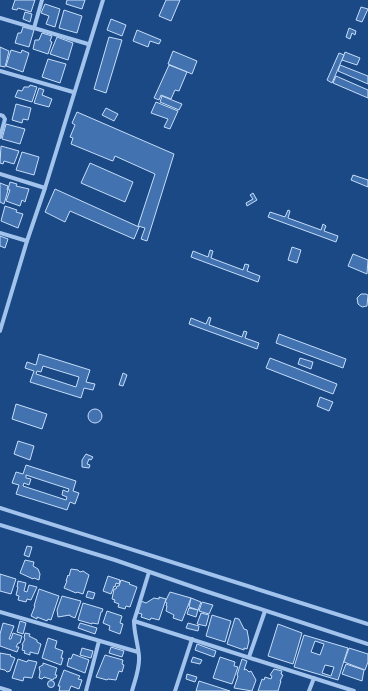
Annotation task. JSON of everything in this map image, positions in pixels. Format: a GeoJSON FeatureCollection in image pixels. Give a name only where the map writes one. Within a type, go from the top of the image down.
{"type":"FeatureCollection","features":[{"type":"Feature","properties":{"kind":"street"},"geometry":{"type":"LineString","coordinates":[[34,28],[42,0]]}},
{"type":"Feature","properties":{"kind":"street"},"geometry":{"type":"LineString","coordinates":[[0,330],[45,188],[73,92],[103,0]]}},
{"type":"Feature","properties":{"kind":"street"},"geometry":{"type":"LineString","coordinates":[[0,18],[88,44]]}},
{"type":"Feature","properties":{"kind":"street"},"geometry":{"type":"LineString","coordinates":[[0,71],[73,92]]}},
{"type":"Feature","properties":{"kind":"street"},"geometry":{"type":"LineString","coordinates":[[0,115],[5,119],[0,138]]}},
{"type":"Feature","properties":{"kind":"street"},"geometry":{"type":"LineString","coordinates":[[0,174],[45,188]]}},
{"type":"Feature","properties":{"kind":"street"},"geometry":{"type":"LineString","coordinates":[[0,233],[27,241]]}},
{"type":"Feature","properties":{"kind":"street"},"geometry":{"type":"LineString","coordinates":[[0,508],[368,624]]}},
{"type":"Feature","properties":{"kind":"street"},"geometry":{"type":"LineString","coordinates":[[0,525],[115,560],[368,644]]}},
{"type":"Feature","properties":{"kind":"street"},"geometry":{"type":"LineString","coordinates":[[132,691],[138,670],[138,652],[134,621],[149,572]]}},
{"type":"Feature","properties":{"kind":"street"},"geometry":{"type":"LineString","coordinates":[[249,657],[265,611]]}},
{"type":"Feature","properties":{"kind":"street"},"geometry":{"type":"LineString","coordinates":[[0,612],[138,652]]}},
{"type":"Feature","properties":{"kind":"street"},"geometry":{"type":"LineString","coordinates":[[134,621],[354,691]]}},
{"type":"Feature","properties":{"kind":"street"},"geometry":{"type":"LineString","coordinates":[[175,691],[192,639]]}},
{"type":"Feature","properties":{"kind":"street"},"geometry":{"type":"LineString","coordinates":[[86,691],[99,641]]}},
{"type":"Feature","properties":{"kind":"street"},"geometry":{"type":"LineString","coordinates":[[309,691],[314,678]]}},
{"type":"Feature","properties":{"kind":"street"},"geometry":{"type":"LineString","coordinates":[[0,688],[10,691]]}},
{"type":"Feature","properties":{"kind":"building"},"geometry":{"type":"Polygon","coordinates":[[[15,0],[35,0],[31,12],[18,8],[17,10],[12,9],[15,0]]]}},
{"type":"Feature","properties":{"kind":"building"},"geometry":{"type":"Polygon","coordinates":[[[67,0],[85,0],[82,9],[66,4],[67,0]]]}},
{"type":"Feature","properties":{"kind":"building"},"geometry":{"type":"Polygon","coordinates":[[[166,0],[180,0],[171,21],[159,16],[166,0]]]}},
{"type":"Feature","properties":{"kind":"building"},"geometry":{"type":"Polygon","coordinates":[[[45,4],[60,9],[55,27],[46,24],[49,16],[41,13],[45,4]]]}},
{"type":"Feature","properties":{"kind":"building"},"geometry":{"type":"Polygon","coordinates":[[[361,7],[368,9],[362,22],[356,20],[361,7]]]}},
{"type":"Feature","properties":{"kind":"building"},"geometry":{"type":"Polygon","coordinates":[[[64,10],[82,16],[77,33],[59,28],[64,10]]]}},
{"type":"Feature","properties":{"kind":"building"},"geometry":{"type":"Polygon","coordinates":[[[25,12],[32,14],[30,22],[23,19],[25,12]]]}},
{"type":"Feature","properties":{"kind":"building"},"geometry":{"type":"Polygon","coordinates":[[[111,19],[126,25],[122,36],[107,30],[111,19]]]}},
{"type":"Feature","properties":{"kind":"building"},"geometry":{"type":"Polygon","coordinates":[[[23,27],[34,30],[29,47],[15,43],[18,33],[21,33],[23,27]]]}},
{"type":"Feature","properties":{"kind":"building"},"geometry":{"type":"Polygon","coordinates":[[[349,28],[356,31],[355,35],[352,33],[350,39],[346,37],[349,28]]]}},
{"type":"Feature","properties":{"kind":"building"},"geometry":{"type":"Polygon","coordinates":[[[137,30],[161,40],[159,44],[150,41],[148,47],[133,41],[137,30]]]}},
{"type":"Feature","properties":{"kind":"building"},"geometry":{"type":"Polygon","coordinates":[[[42,33],[52,36],[50,41],[52,42],[48,54],[33,49],[35,40],[39,40],[42,33]]]}},
{"type":"Feature","properties":{"kind":"building"},"geometry":{"type":"Polygon","coordinates":[[[57,37],[73,43],[68,60],[50,54],[57,37]]]}},
{"type":"Feature","properties":{"kind":"building"},"geometry":{"type":"Polygon","coordinates":[[[109,37],[122,40],[106,93],[94,89],[109,37]]]}},
{"type":"Feature","properties":{"kind":"building"},"geometry":{"type":"Polygon","coordinates":[[[0,47],[9,51],[5,67],[0,66],[0,47]]]}},
{"type":"Feature","properties":{"kind":"building"},"geometry":{"type":"Polygon","coordinates":[[[11,50],[21,53],[22,50],[29,53],[23,72],[6,66],[11,50]]]}},
{"type":"Feature","properties":{"kind":"building"},"geometry":{"type":"Polygon","coordinates":[[[173,51],[197,61],[192,74],[168,64],[173,51]]]}},
{"type":"Feature","properties":{"kind":"building"},"geometry":{"type":"Polygon","coordinates":[[[345,52],[360,58],[357,65],[342,60],[345,52]]]}},
{"type":"Feature","properties":{"kind":"building"},"geometry":{"type":"Polygon","coordinates":[[[339,53],[344,55],[332,83],[327,80],[339,53]]]}},
{"type":"Feature","properties":{"kind":"building"},"geometry":{"type":"Polygon","coordinates":[[[48,59],[66,64],[60,83],[42,77],[48,59]]]}},
{"type":"Feature","properties":{"kind":"building"},"geometry":{"type":"Polygon","coordinates":[[[169,65],[187,72],[179,91],[175,90],[171,99],[161,95],[159,100],[154,98],[169,65]]]}},
{"type":"Feature","properties":{"kind":"building"},"geometry":{"type":"Polygon","coordinates":[[[340,65],[368,76],[368,84],[338,71],[340,65]]]}},
{"type":"Feature","properties":{"kind":"building"},"geometry":{"type":"Polygon","coordinates":[[[336,76],[368,90],[368,98],[333,83],[336,76]]]}},
{"type":"Feature","properties":{"kind":"building"},"geometry":{"type":"Polygon","coordinates":[[[30,85],[37,87],[32,102],[15,97],[18,90],[22,91],[24,87],[29,87],[30,85]]]}},
{"type":"Feature","properties":{"kind":"building"},"geometry":{"type":"Polygon","coordinates":[[[39,88],[44,90],[42,95],[52,99],[49,107],[34,103],[39,88]]]}},
{"type":"Feature","properties":{"kind":"building"},"geometry":{"type":"Polygon","coordinates":[[[162,96],[182,104],[179,110],[160,102],[162,96]]]}},
{"type":"Feature","properties":{"kind":"building"},"geometry":{"type":"Polygon","coordinates":[[[156,102],[178,111],[170,129],[164,127],[168,119],[151,113],[156,102]]]}},
{"type":"Feature","properties":{"kind":"building"},"geometry":{"type":"Polygon","coordinates":[[[16,104],[31,108],[28,120],[23,119],[22,123],[12,120],[16,104]]]}},
{"type":"Feature","properties":{"kind":"building"},"geometry":{"type":"Polygon","coordinates":[[[106,108],[118,114],[114,121],[102,115],[106,108]]]}},
{"type":"Feature","properties":{"kind":"building"},"geometry":{"type":"Polygon","coordinates":[[[77,112],[174,154],[147,241],[141,239],[145,228],[138,226],[155,174],[115,156],[113,161],[71,144],[73,138],[70,137],[75,125],[72,123],[77,112]]]}},
{"type":"Feature","properties":{"kind":"building"},"geometry":{"type":"Polygon","coordinates":[[[6,124],[25,129],[20,144],[2,139],[6,124]]]}},
{"type":"Feature","properties":{"kind":"building"},"geometry":{"type":"Polygon","coordinates":[[[1,146],[19,151],[14,164],[4,161],[3,164],[0,163],[1,146]]]}},
{"type":"Feature","properties":{"kind":"building"},"geometry":{"type":"Polygon","coordinates":[[[22,152],[39,157],[34,175],[16,170],[22,152]]]}},
{"type":"Feature","properties":{"kind":"building"},"geometry":{"type":"Polygon","coordinates":[[[90,163],[133,182],[125,202],[81,183],[90,163]]]}},
{"type":"Feature","properties":{"kind":"building"},"geometry":{"type":"Polygon","coordinates":[[[353,175],[368,180],[368,187],[351,180],[353,175]]]}},
{"type":"Feature","properties":{"kind":"building"},"geometry":{"type":"Polygon","coordinates":[[[10,182],[17,184],[16,186],[29,189],[25,202],[22,200],[20,206],[6,201],[10,190],[8,189],[10,182]]]}},
{"type":"Feature","properties":{"kind":"building"},"geometry":{"type":"Polygon","coordinates":[[[0,183],[8,186],[4,204],[0,202],[0,183]]]}},
{"type":"Feature","properties":{"kind":"building"},"geometry":{"type":"Polygon","coordinates":[[[55,189],[139,227],[134,239],[70,211],[65,222],[45,212],[55,189]]]}},
{"type":"Feature","properties":{"kind":"building"},"geometry":{"type":"Polygon","coordinates":[[[253,193],[257,200],[247,206],[246,203],[253,199],[250,195],[253,193]]]}},
{"type":"Feature","properties":{"kind":"building"},"geometry":{"type":"Polygon","coordinates":[[[5,206],[17,210],[16,212],[23,214],[18,228],[1,221],[5,206]]]}},
{"type":"Feature","properties":{"kind":"building"},"geometry":{"type":"Polygon","coordinates":[[[288,210],[290,211],[288,218],[321,230],[323,224],[326,226],[324,231],[338,236],[336,242],[268,217],[270,212],[285,217],[288,210]]]}},
{"type":"Feature","properties":{"kind":"building"},"geometry":{"type":"Polygon","coordinates":[[[0,236],[8,239],[5,248],[0,246],[0,236]]]}},
{"type":"Feature","properties":{"kind":"building"},"geometry":{"type":"Polygon","coordinates":[[[292,247],[301,250],[297,263],[288,260],[292,247]]]}},
{"type":"Feature","properties":{"kind":"building"},"geometry":{"type":"Polygon","coordinates":[[[210,250],[213,251],[211,258],[243,270],[245,264],[249,265],[247,271],[260,276],[258,282],[191,257],[193,251],[208,257],[210,250]]]}},
{"type":"Feature","properties":{"kind":"building"},"geometry":{"type":"Polygon","coordinates":[[[353,254],[368,260],[367,274],[348,266],[353,254]]]}},
{"type":"Feature","properties":{"kind":"building"},"geometry":{"type":"Polygon","coordinates":[[[361,294],[368,295],[367,306],[362,307],[358,304],[357,298],[361,294]]]}},
{"type":"Feature","properties":{"kind":"building"},"geometry":{"type":"Polygon","coordinates":[[[209,317],[211,318],[209,325],[242,337],[244,331],[247,332],[245,338],[259,343],[257,349],[189,324],[191,318],[206,324],[209,317]]]}},
{"type":"Feature","properties":{"kind":"building"},"geometry":{"type":"Polygon","coordinates":[[[279,334],[346,359],[343,368],[276,343],[279,334]]]}},
{"type":"Feature","properties":{"kind":"building"},"geometry":{"type":"Polygon","coordinates":[[[39,354],[90,370],[86,382],[95,384],[93,390],[84,388],[81,398],[30,382],[34,371],[25,368],[27,362],[36,365],[39,354]],[[43,366],[41,372],[37,371],[36,374],[76,387],[79,377],[43,366]]]}},
{"type":"Feature","properties":{"kind":"building"},"geometry":{"type":"Polygon","coordinates":[[[270,358],[337,384],[333,394],[266,368],[270,358]]]}},
{"type":"Feature","properties":{"kind":"building"},"geometry":{"type":"Polygon","coordinates":[[[300,358],[313,362],[311,369],[298,364],[300,358]]]}},
{"type":"Feature","properties":{"kind":"building"},"geometry":{"type":"Polygon","coordinates":[[[123,373],[127,375],[123,386],[119,385],[123,373]]]}},
{"type":"Feature","properties":{"kind":"building"},"geometry":{"type":"Polygon","coordinates":[[[320,397],[333,402],[329,411],[317,406],[320,397]]]}},
{"type":"Feature","properties":{"kind":"building"},"geometry":{"type":"Polygon","coordinates":[[[16,404],[47,414],[42,429],[12,419],[16,404]]]}},
{"type":"Feature","properties":{"kind":"building"},"geometry":{"type":"Polygon","coordinates":[[[92,409],[98,409],[102,413],[102,419],[98,423],[92,423],[88,419],[88,413],[92,409]]]}},
{"type":"Feature","properties":{"kind":"building"},"geometry":{"type":"Polygon","coordinates":[[[18,441],[34,446],[30,460],[14,454],[18,441]]]}},
{"type":"Feature","properties":{"kind":"building"},"geometry":{"type":"Polygon","coordinates":[[[86,454],[93,457],[91,460],[89,459],[87,464],[90,465],[89,468],[82,467],[82,460],[86,454]]]}},
{"type":"Feature","properties":{"kind":"building"},"geometry":{"type":"Polygon","coordinates":[[[26,465],[76,481],[73,491],[79,493],[75,504],[70,502],[67,510],[16,494],[19,485],[12,483],[16,472],[23,474],[26,465]],[[26,475],[26,478],[31,479],[29,485],[24,483],[23,486],[66,500],[67,497],[62,495],[63,490],[68,492],[69,489],[26,475]]]}},
{"type":"Feature","properties":{"kind":"building"},"geometry":{"type":"Polygon","coordinates":[[[27,546],[32,547],[29,557],[24,555],[27,546]]]}},
{"type":"Feature","properties":{"kind":"building"},"geometry":{"type":"Polygon","coordinates":[[[25,560],[34,562],[33,566],[38,569],[40,574],[39,580],[20,573],[25,560]]]}},
{"type":"Feature","properties":{"kind":"building"},"geometry":{"type":"Polygon","coordinates":[[[71,569],[78,570],[80,572],[83,571],[89,575],[83,594],[64,588],[71,569]]]}},
{"type":"Feature","properties":{"kind":"building"},"geometry":{"type":"Polygon","coordinates":[[[0,574],[16,579],[11,594],[0,591],[0,574]]]}},
{"type":"Feature","properties":{"kind":"building"},"geometry":{"type":"Polygon","coordinates":[[[108,576],[120,580],[119,584],[116,583],[115,587],[114,586],[111,594],[103,591],[108,576]]]}},
{"type":"Feature","properties":{"kind":"building"},"geometry":{"type":"Polygon","coordinates":[[[121,580],[137,587],[130,607],[126,606],[125,609],[118,607],[119,604],[114,602],[115,600],[112,599],[114,589],[119,586],[121,580]]]}},
{"type":"Feature","properties":{"kind":"building"},"geometry":{"type":"Polygon","coordinates":[[[18,581],[26,583],[24,591],[27,592],[29,585],[37,587],[31,600],[27,599],[26,602],[18,600],[19,596],[16,595],[18,581]]]}},
{"type":"Feature","properties":{"kind":"building"},"geometry":{"type":"Polygon","coordinates":[[[39,589],[59,596],[51,620],[48,619],[47,621],[37,617],[37,619],[31,616],[39,589]]]}},
{"type":"Feature","properties":{"kind":"building"},"geometry":{"type":"Polygon","coordinates":[[[88,591],[95,593],[93,599],[86,597],[88,591]]]}},
{"type":"Feature","properties":{"kind":"building"},"geometry":{"type":"Polygon","coordinates":[[[170,592],[191,598],[182,621],[173,618],[174,615],[166,611],[167,603],[165,602],[170,592]]]}},
{"type":"Feature","properties":{"kind":"building"},"geometry":{"type":"Polygon","coordinates":[[[62,596],[81,601],[75,618],[70,615],[58,617],[57,610],[62,596]]]}},
{"type":"Feature","properties":{"kind":"building"},"geometry":{"type":"Polygon","coordinates":[[[159,597],[166,599],[159,620],[151,618],[150,620],[141,617],[142,614],[138,613],[141,601],[146,603],[154,598],[159,599],[159,597]]]}},
{"type":"Feature","properties":{"kind":"building"},"geometry":{"type":"Polygon","coordinates":[[[191,598],[201,602],[198,610],[189,607],[191,598]]]}},
{"type":"Feature","properties":{"kind":"building"},"geometry":{"type":"Polygon","coordinates":[[[202,602],[213,605],[209,614],[199,611],[202,602]]]}},
{"type":"Feature","properties":{"kind":"building"},"geometry":{"type":"Polygon","coordinates":[[[83,603],[103,609],[98,624],[78,620],[83,603]]]}},
{"type":"Feature","properties":{"kind":"building"},"geometry":{"type":"Polygon","coordinates":[[[189,608],[198,610],[196,617],[187,614],[189,608]]]}},
{"type":"Feature","properties":{"kind":"building"},"geometry":{"type":"Polygon","coordinates":[[[107,611],[122,616],[120,623],[123,624],[120,634],[109,630],[110,626],[103,623],[107,611]]]}},
{"type":"Feature","properties":{"kind":"building"},"geometry":{"type":"Polygon","coordinates":[[[201,613],[209,615],[206,626],[197,624],[201,613]]]}},
{"type":"Feature","properties":{"kind":"building"},"geometry":{"type":"Polygon","coordinates":[[[212,615],[231,621],[225,642],[206,636],[212,615]]]}},
{"type":"Feature","properties":{"kind":"building"},"geometry":{"type":"Polygon","coordinates":[[[235,618],[239,619],[244,629],[247,630],[249,641],[247,649],[244,648],[244,650],[227,644],[235,618]]]}},
{"type":"Feature","properties":{"kind":"building"},"geometry":{"type":"Polygon","coordinates":[[[20,621],[26,623],[23,634],[17,632],[20,621]]]}},
{"type":"Feature","properties":{"kind":"building"},"geometry":{"type":"Polygon","coordinates":[[[3,623],[14,626],[9,639],[11,639],[13,633],[22,636],[20,643],[18,643],[16,647],[19,647],[17,652],[0,646],[0,634],[3,623]]]}},
{"type":"Feature","properties":{"kind":"building"},"geometry":{"type":"Polygon","coordinates":[[[80,623],[97,628],[95,634],[78,628],[80,623]]]}},
{"type":"Feature","properties":{"kind":"building"},"geometry":{"type":"Polygon","coordinates":[[[188,623],[199,626],[198,631],[186,628],[188,623]]]}},
{"type":"Feature","properties":{"kind":"building"},"geometry":{"type":"Polygon","coordinates":[[[278,624],[302,633],[293,664],[268,656],[278,624]]]}},
{"type":"Feature","properties":{"kind":"building"},"geometry":{"type":"Polygon","coordinates":[[[25,633],[30,634],[29,636],[41,644],[38,654],[30,652],[30,655],[24,653],[25,651],[22,650],[25,633]]]}},
{"type":"Feature","properties":{"kind":"building"},"geometry":{"type":"Polygon","coordinates":[[[304,635],[348,648],[338,680],[294,667],[304,635]],[[315,641],[311,652],[320,655],[324,644],[315,641]],[[325,665],[322,673],[331,676],[334,667],[325,665]]]}},
{"type":"Feature","properties":{"kind":"building"},"geometry":{"type":"Polygon","coordinates":[[[48,638],[57,641],[55,648],[63,651],[61,665],[42,658],[48,638]]]}},
{"type":"Feature","properties":{"kind":"building"},"geometry":{"type":"Polygon","coordinates":[[[197,644],[216,651],[214,657],[195,650],[197,644]]]}},
{"type":"Feature","properties":{"kind":"building"},"geometry":{"type":"Polygon","coordinates":[[[111,647],[124,651],[122,657],[109,653],[111,647]]]}},
{"type":"Feature","properties":{"kind":"building"},"geometry":{"type":"Polygon","coordinates":[[[82,648],[93,651],[91,658],[80,655],[82,648]]]}},
{"type":"Feature","properties":{"kind":"building"},"geometry":{"type":"Polygon","coordinates":[[[349,648],[368,654],[368,662],[365,670],[344,662],[349,648]]]}},
{"type":"Feature","properties":{"kind":"building"},"geometry":{"type":"Polygon","coordinates":[[[0,653],[11,655],[10,656],[15,658],[10,671],[7,672],[0,669],[0,653]]]}},
{"type":"Feature","properties":{"kind":"building"},"geometry":{"type":"Polygon","coordinates":[[[73,654],[89,660],[85,673],[67,666],[69,658],[71,659],[73,654]]]}},
{"type":"Feature","properties":{"kind":"building"},"geometry":{"type":"Polygon","coordinates":[[[105,655],[123,660],[122,664],[124,665],[122,672],[119,671],[116,680],[107,680],[96,677],[105,655]]]}},
{"type":"Feature","properties":{"kind":"building"},"geometry":{"type":"Polygon","coordinates":[[[193,657],[202,660],[200,664],[191,662],[193,657]]]}},
{"type":"Feature","properties":{"kind":"building"},"geometry":{"type":"Polygon","coordinates":[[[220,657],[235,662],[234,666],[238,667],[232,684],[213,678],[220,657]]]}},
{"type":"Feature","properties":{"kind":"building"},"geometry":{"type":"Polygon","coordinates":[[[18,659],[27,662],[28,660],[37,662],[32,678],[24,677],[23,681],[12,678],[18,659]]]}},
{"type":"Feature","properties":{"kind":"building"},"geometry":{"type":"Polygon","coordinates":[[[242,659],[247,661],[244,670],[246,669],[249,672],[251,671],[256,680],[252,691],[234,688],[242,659]]]}},
{"type":"Feature","properties":{"kind":"building"},"geometry":{"type":"Polygon","coordinates":[[[43,663],[57,668],[55,675],[57,675],[56,678],[53,680],[44,677],[42,679],[39,678],[39,667],[43,665],[43,663]]]}},
{"type":"Feature","properties":{"kind":"building"},"geometry":{"type":"Polygon","coordinates":[[[346,664],[364,670],[362,681],[342,674],[346,664]]]}},
{"type":"Feature","properties":{"kind":"building"},"geometry":{"type":"Polygon","coordinates":[[[274,669],[282,671],[281,674],[283,675],[278,691],[258,691],[262,679],[264,680],[265,677],[271,679],[272,676],[270,675],[274,669]]]}},
{"type":"Feature","properties":{"kind":"building"},"geometry":{"type":"Polygon","coordinates":[[[64,670],[80,676],[78,679],[82,680],[79,689],[71,686],[69,691],[59,691],[60,686],[58,686],[64,670]]]}},
{"type":"Feature","properties":{"kind":"building"},"geometry":{"type":"Polygon","coordinates":[[[187,674],[197,677],[195,682],[186,679],[187,674]]]}},
{"type":"Feature","properties":{"kind":"building"},"geometry":{"type":"Polygon","coordinates":[[[51,680],[54,681],[54,687],[51,688],[48,687],[47,684],[48,681],[51,680]]]}},
{"type":"Feature","properties":{"kind":"building"},"geometry":{"type":"Polygon","coordinates":[[[199,681],[230,691],[196,691],[199,681]]]}}]}
